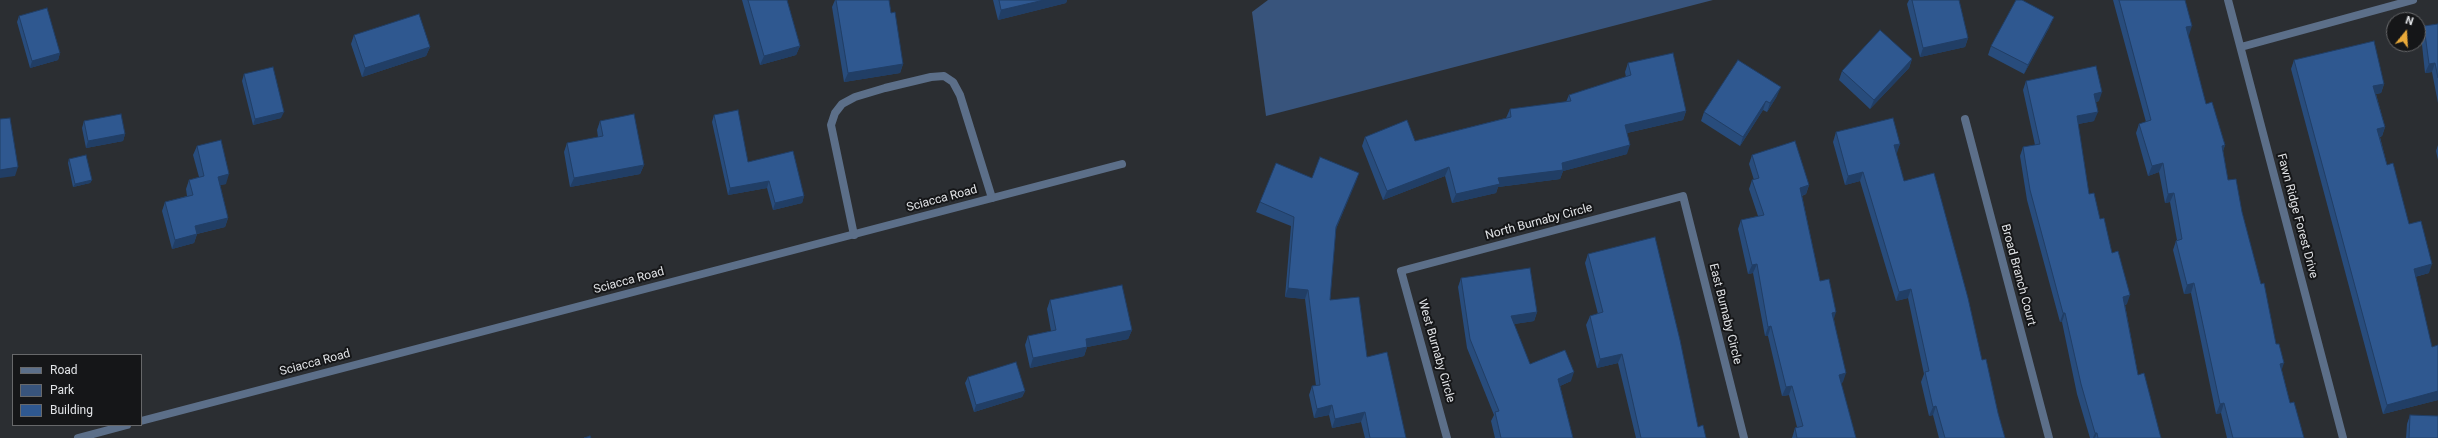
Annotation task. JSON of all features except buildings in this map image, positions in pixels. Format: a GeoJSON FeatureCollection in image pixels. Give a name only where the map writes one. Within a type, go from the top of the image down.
{"type":"FeatureCollection","features":[{"type":"Feature","properties":{"kind":"street","name":"Fawn Ridge Forest Drive"},"geometry":{"type":"LineString","coordinates":[[2228,0],[2343,438]]}},
{"type":"Feature","properties":{"kind":"street"},"geometry":{"type":"LineString","coordinates":[[2241,46],[2413,0]]}},
{"type":"Feature","properties":{"kind":"street"},"geometry":{"type":"LineString","coordinates":[[854,235],[831,125],[835,113],[842,104],[855,97],[885,88],[930,77],[944,76],[952,82],[960,96],[992,198]]}},
{"type":"Feature","properties":{"kind":"street","name":"Broad Branch Court"},"geometry":{"type":"LineString","coordinates":[[1965,119],[2049,438]]}},
{"type":"Feature","properties":{"kind":"street","name":"Sciacca Road"},"geometry":{"type":"LineString","coordinates":[[142,421],[1122,164]]}},
{"type":"Feature","properties":{"kind":"street","name":"North Burnaby Circle"},"geometry":{"type":"LineString","coordinates":[[1401,271],[1683,196]]}},
{"type":"Feature","properties":{"kind":"street","name":"East Burnaby Circle"},"geometry":{"type":"LineString","coordinates":[[1683,196],[1744,438]]}},
{"type":"Feature","properties":{"kind":"street","name":"West Burnaby Circle"},"geometry":{"type":"LineString","coordinates":[[1401,271],[1447,438]]}},
{"type":"Feature","properties":{"kind":"street"},"geometry":{"type":"LineString","coordinates":[[78,438],[123,426]]}},
{"type":"Feature","properties":{"kind":"green space"},"geometry":{"type":"Polygon","coordinates":[[[1268,0],[1713,0],[1266,116],[1252,12],[1268,0]]]}}]}
